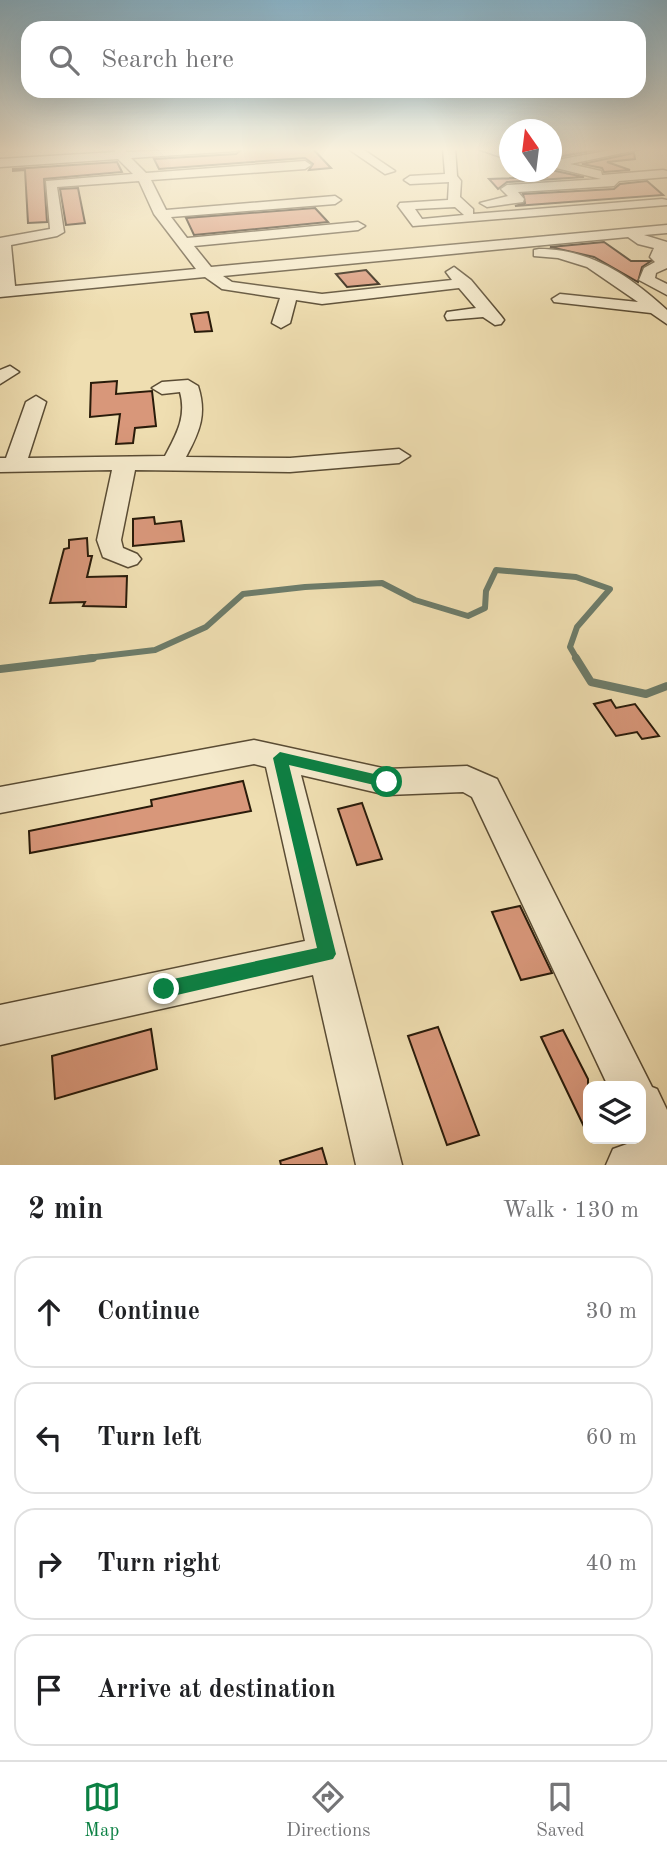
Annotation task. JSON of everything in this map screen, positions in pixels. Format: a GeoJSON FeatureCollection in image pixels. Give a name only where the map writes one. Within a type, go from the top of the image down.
{"type":"FeatureCollection","features":[{"type":"Feature","properties":{"kind":"street"},"geometry":{"type":"LineString","coordinates":[[53,202],[57,232],[3,242],[2,288],[667,227]]}},
{"type":"Feature","properties":{"kind":"street"},"geometry":{"type":"LineString","coordinates":[[155,202],[161,214],[186,242],[204,269],[228,286],[322,299],[464,283]]}},
{"type":"Feature","properties":{"kind":"street"},"geometry":{"type":"LineString","coordinates":[[247,202],[250,207]]}},
{"type":"Feature","properties":{"kind":"street"},"geometry":{"type":"LineString","coordinates":[[161,214],[306,202]]}},
{"type":"Feature","properties":{"kind":"street"},"geometry":{"type":"LineString","coordinates":[[337,202],[369,238]]}},
{"type":"Feature","properties":{"kind":"street"},"geometry":{"type":"LineString","coordinates":[[479,202],[405,206],[418,223],[475,219],[587,202]]}},
{"type":"Feature","properties":{"kind":"street"},"geometry":{"type":"LineString","coordinates":[[460,204],[518,255],[560,251],[592,268],[626,280],[647,280],[667,290]]}},
{"type":"Feature","properties":{"kind":"street"},"geometry":{"type":"LineString","coordinates":[[434,222],[439,232],[423,237],[491,315],[453,316]]}},
{"type":"Feature","properties":{"kind":"street"},"geometry":{"type":"LineString","coordinates":[[502,242],[667,227]]}},
{"type":"Feature","properties":{"kind":"street"},"geometry":{"type":"LineString","coordinates":[[630,232],[643,241],[662,245],[657,257],[665,263],[649,271],[647,280]]}},
{"type":"Feature","properties":{"kind":"street"},"geometry":{"type":"LineString","coordinates":[[204,269],[369,238]]}},
{"type":"Feature","properties":{"kind":"street"},"geometry":{"type":"LineString","coordinates":[[186,242],[369,238],[432,248]]}},
{"type":"Feature","properties":{"kind":"street"},"geometry":{"type":"LineString","coordinates":[[576,287],[616,285],[626,280]]}},
{"type":"Feature","properties":{"kind":"street"},"geometry":{"type":"LineString","coordinates":[[626,280],[652,308],[667,318]]}},
{"type":"Feature","properties":{"kind":"street"},"geometry":{"type":"LineString","coordinates":[[281,323],[289,296]]}},
{"type":"Feature","properties":{"kind":"street"},"geometry":{"type":"LineString","coordinates":[[561,299],[652,308]]}},
{"type":"Feature","properties":{"kind":"street"},"geometry":{"type":"LineString","coordinates":[[162,388],[188,386],[196,407],[192,423],[172,463]]}},
{"type":"Feature","properties":{"kind":"street"},"geometry":{"type":"LineString","coordinates":[[36,402],[8,465],[279,465],[399,456]]}},
{"type":"Feature","properties":{"kind":"street"},"geometry":{"type":"LineString","coordinates":[[125,463],[109,540],[112,552],[128,559]]}},
{"type":"Feature","properties":{"kind":"street"},"geometry":{"type":"LineString","coordinates":[[0,800],[254,752],[387,782],[467,779],[480,782],[629,1081]]}},
{"type":"Feature","properties":{"kind":"street"},"geometry":{"type":"LineString","coordinates":[[280,758],[379,1165]]}},
{"type":"Feature","properties":{"kind":"street"},"geometry":{"type":"LineString","coordinates":[[0,1025],[327,954]]}},
{"type":"Feature","properties":{"kind":"street"},"geometry":{"type":"LineString","coordinates":[[646,1126],[654,1159]]}},
{"type":"Feature","properties":{"kind":"building"},"geometry":{"type":"Polygon","coordinates":[[[27,202],[46,202],[47,222],[28,223],[27,202]]]}},
{"type":"Feature","properties":{"kind":"building"},"geometry":{"type":"Polygon","coordinates":[[[62,202],[81,202],[85,223],[66,225],[62,202]]]}},
{"type":"Feature","properties":{"kind":"building"},"geometry":{"type":"Polygon","coordinates":[[[525,202],[564,202],[515,206],[525,202]]]}},
{"type":"Feature","properties":{"kind":"building"},"geometry":{"type":"Polygon","coordinates":[[[315,208],[328,222],[194,235],[186,218],[315,208]]]}},
{"type":"Feature","properties":{"kind":"building"},"geometry":{"type":"Polygon","coordinates":[[[604,242],[631,261],[651,261],[642,267],[638,282],[594,257],[550,247],[604,242]]]}},
{"type":"Feature","properties":{"kind":"building"},"geometry":{"type":"Polygon","coordinates":[[[366,270],[379,284],[347,287],[336,274],[366,270]]]}},
{"type":"Feature","properties":{"kind":"building"},"geometry":{"type":"Polygon","coordinates":[[[208,312],[212,331],[195,332],[191,314],[208,312]]]}},
{"type":"Feature","properties":{"kind":"building"},"geometry":{"type":"Polygon","coordinates":[[[117,381],[116,394],[152,391],[156,426],[135,428],[133,443],[116,444],[120,414],[90,417],[91,383],[117,381]]]}},
{"type":"Feature","properties":{"kind":"building"},"geometry":{"type":"Polygon","coordinates":[[[154,517],[155,524],[181,521],[184,541],[133,546],[133,519],[154,517]]]}},
{"type":"Feature","properties":{"kind":"building"},"geometry":{"type":"Polygon","coordinates":[[[87,538],[88,556],[92,556],[87,577],[127,576],[126,607],[83,606],[85,602],[50,603],[64,549],[69,548],[69,540],[87,538]]]}},
{"type":"Feature","properties":{"kind":"building"},"geometry":{"type":"Polygon","coordinates":[[[611,700],[616,708],[635,704],[659,736],[642,739],[637,732],[616,736],[594,704],[611,700]]]}},
{"type":"Feature","properties":{"kind":"building"},"geometry":{"type":"Polygon","coordinates":[[[243,781],[251,811],[30,853],[29,831],[152,806],[151,800],[243,781]]]}},
{"type":"Feature","properties":{"kind":"building"},"geometry":{"type":"Polygon","coordinates":[[[362,803],[382,859],[357,865],[338,809],[362,803]]]}},
{"type":"Feature","properties":{"kind":"building"},"geometry":{"type":"Polygon","coordinates":[[[520,906],[552,973],[521,980],[492,912],[520,906]]]}},
{"type":"Feature","properties":{"kind":"building"},"geometry":{"type":"Polygon","coordinates":[[[438,1027],[479,1135],[447,1145],[408,1036],[438,1027]]]}},
{"type":"Feature","properties":{"kind":"building"},"geometry":{"type":"Polygon","coordinates":[[[151,1029],[157,1069],[55,1099],[52,1056],[151,1029]]]}},
{"type":"Feature","properties":{"kind":"building"},"geometry":{"type":"Polygon","coordinates":[[[563,1030],[588,1079],[583,1081],[583,1125],[541,1037],[563,1030]]]}},
{"type":"Feature","properties":{"kind":"building"},"geometry":{"type":"Polygon","coordinates":[[[322,1148],[327,1165],[281,1165],[280,1161],[322,1148]]]}},
{"type":"Feature","properties":{"kind":"waterway"},"geometry":{"type":"LineString","coordinates":[[78,659],[155,650],[206,627],[243,594],[305,587],[382,583],[415,600],[468,616],[485,608],[486,591],[496,570],[576,577],[610,589],[577,627],[570,647],[577,659]]}},
{"type":"Feature","properties":{"kind":"waterway"},"geometry":{"type":"LineString","coordinates":[[0,669],[93,658]]}},
{"type":"Feature","properties":{"kind":"waterway"},"geometry":{"type":"LineString","coordinates":[[576,658],[591,682],[646,694],[667,686]]}},
{"type":"Feature","properties":{"kind":"route"},"geometry":{"type":"LineString","coordinates":[[164,989],[327,954],[280,758],[387,782]]}}]}
